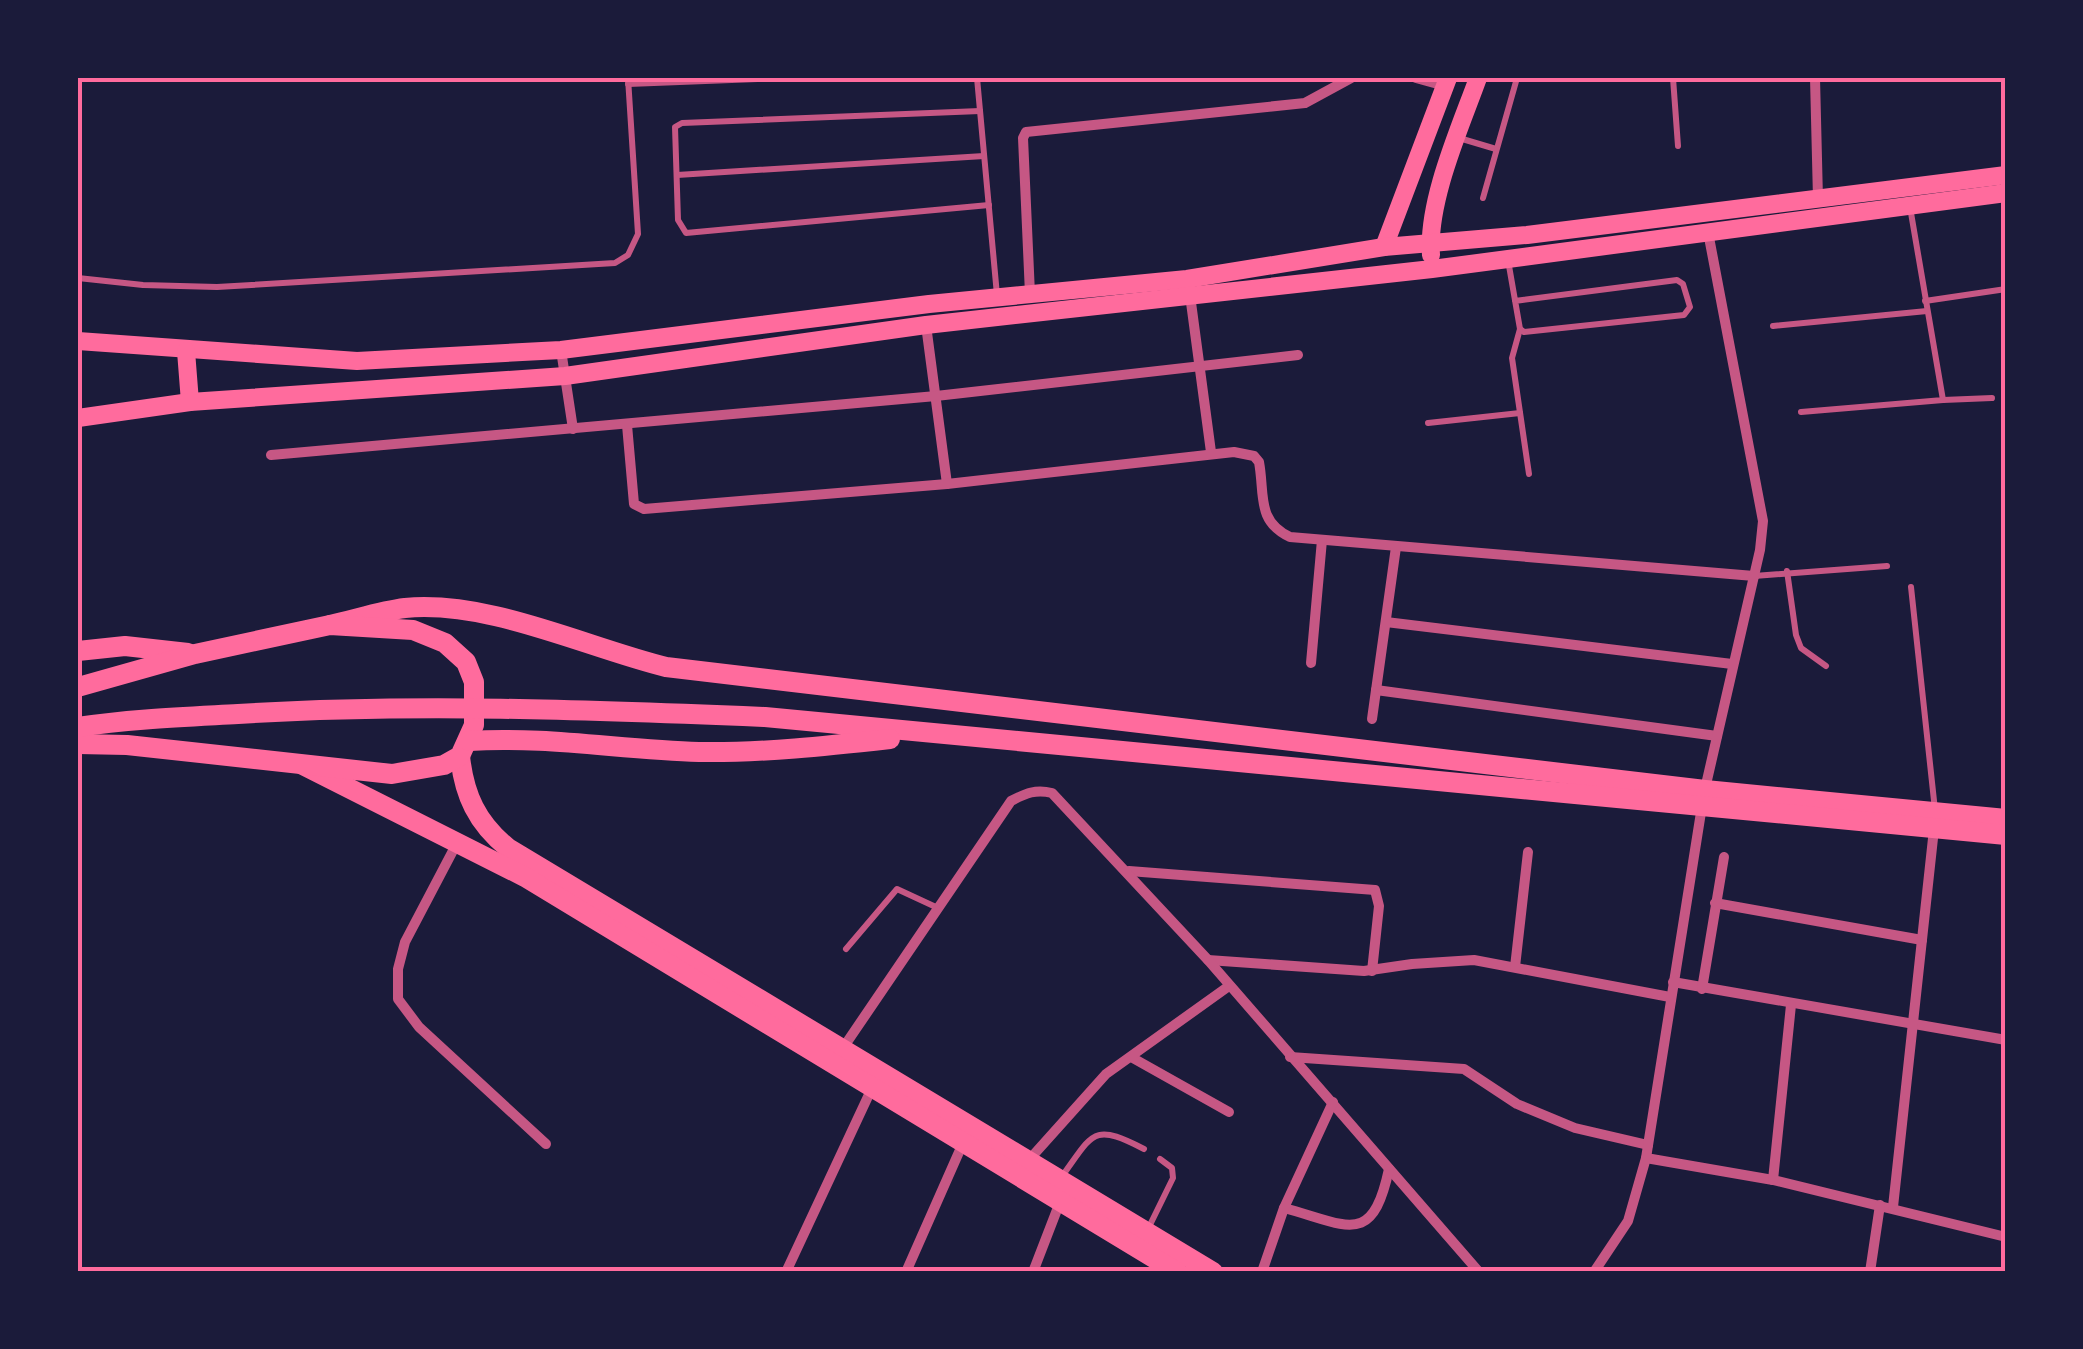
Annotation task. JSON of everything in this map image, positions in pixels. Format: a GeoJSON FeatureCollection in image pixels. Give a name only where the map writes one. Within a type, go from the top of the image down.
{"type":"FeatureCollection","features":[{"type":"Feature","properties":{"kind":"main road"},"geometry":{"type":"LineString","coordinates":[[1432,269],[1430,243],[1456,138],[1478,78]]}},
{"type":"Feature","properties":{"kind":"main road"},"geometry":{"type":"LineString","coordinates":[[1384,247],[1447,82]]}},
{"type":"Feature","properties":{"kind":"main road"},"geometry":{"type":"LineString","coordinates":[[78,418],[190,402],[565,376],[1189,289],[1384,247],[1589,227],[2006,174]]}},
{"type":"Feature","properties":{"kind":"main road"},"geometry":{"type":"LineString","coordinates":[[78,342],[357,362],[561,350],[1030,294],[1189,289],[1432,269],[2006,193]]}},
{"type":"Feature","properties":{"kind":"main road"},"geometry":{"type":"LineString","coordinates":[[1589,227],[1592,247]]}},
{"type":"Feature","properties":{"kind":"main road"},"geometry":{"type":"LineString","coordinates":[[186,351],[190,402]]}},
{"type":"Feature","properties":{"kind":"main road"},"geometry":{"type":"LineString","coordinates":[[78,686],[194,654],[406,608],[452,610],[666,666],[1703,799]]}},
{"type":"Feature","properties":{"kind":"main road"},"geometry":{"type":"LineString","coordinates":[[330,626],[413,630],[445,642],[466,662],[474,682],[474,725],[464,748],[463,785],[490,834],[508,848],[1028,1161],[1060,1191],[1177,1272]]}},
{"type":"Feature","properties":{"kind":"main road"},"geometry":{"type":"LineString","coordinates":[[78,651],[125,646],[194,654]]}},
{"type":"Feature","properties":{"kind":"main road"},"geometry":{"type":"LineString","coordinates":[[86,726],[338,708],[484,708],[765,717],[1935,820],[2006,820]]}},
{"type":"Feature","properties":{"kind":"main road"},"geometry":{"type":"LineString","coordinates":[[86,726],[181,752]]}},
{"type":"Feature","properties":{"kind":"main road"},"geometry":{"type":"LineString","coordinates":[[78,744],[127,745],[392,774],[444,766],[464,748],[535,739],[698,752],[782,750],[934,734]]}},
{"type":"Feature","properties":{"kind":"main road"},"geometry":{"type":"LineString","coordinates":[[303,765],[526,877],[963,1143],[1147,1232],[1214,1272]]}},
{"type":"Feature","properties":{"kind":"main road"},"geometry":{"type":"LineString","coordinates":[[1935,820],[2006,836]]}},
{"type":"Feature","properties":{"kind":"street"},"geometry":{"type":"LineString","coordinates":[[1030,294],[1023,138],[1026,132],[1305,104],[1351,78]]}},
{"type":"Feature","properties":{"kind":"street"},"geometry":{"type":"LineString","coordinates":[[1416,78],[1447,82]]}},
{"type":"Feature","properties":{"kind":"street"},"geometry":{"type":"LineString","coordinates":[[1814,78],[1818,199]]}},
{"type":"Feature","properties":{"kind":"street"},"geometry":{"type":"LineString","coordinates":[[1594,1272],[1628,1222],[1647,1152],[1703,799],[1754,576],[1762,521],[1708,232]]}},
{"type":"Feature","properties":{"kind":"street"},"geometry":{"type":"LineString","coordinates":[[1189,289],[1211,452]]}},
{"type":"Feature","properties":{"kind":"street"},"geometry":{"type":"LineString","coordinates":[[926,325],[947,484]]}},
{"type":"Feature","properties":{"kind":"street"},"geometry":{"type":"LineString","coordinates":[[561,350],[573,429]]}},
{"type":"Feature","properties":{"kind":"street"},"geometry":{"type":"LineString","coordinates":[[271,455],[936,396],[1298,355]]}},
{"type":"Feature","properties":{"kind":"street"},"geometry":{"type":"LineString","coordinates":[[627,425],[630,487],[634,504],[644,510],[947,484],[1211,452],[1243,453],[1254,456],[1260,469],[1266,520],[1274,530],[1290,537],[1754,576]]}},
{"type":"Feature","properties":{"kind":"street"},"geometry":{"type":"LineString","coordinates":[[1311,663],[1322,540]]}},
{"type":"Feature","properties":{"kind":"street"},"geometry":{"type":"LineString","coordinates":[[1372,720],[1396,547]]}},
{"type":"Feature","properties":{"kind":"street"},"geometry":{"type":"LineString","coordinates":[[1386,622],[1732,664]]}},
{"type":"Feature","properties":{"kind":"street"},"geometry":{"type":"LineString","coordinates":[[1376,690],[1717,736]]}},
{"type":"Feature","properties":{"kind":"street"},"geometry":{"type":"LineString","coordinates":[[843,1048],[1011,801],[1040,790],[1052,794],[1208,960],[1480,1272]]}},
{"type":"Feature","properties":{"kind":"street"},"geometry":{"type":"LineString","coordinates":[[1870,1272],[1887,1206],[1913,1026],[1935,820]]}},
{"type":"Feature","properties":{"kind":"street"},"geometry":{"type":"LineString","coordinates":[[458,842],[405,942],[398,968],[398,998],[418,1028],[546,1144]]}},
{"type":"Feature","properties":{"kind":"street"},"geometry":{"type":"LineString","coordinates":[[1516,966],[1528,852]]}},
{"type":"Feature","properties":{"kind":"street"},"geometry":{"type":"LineString","coordinates":[[1702,988],[1724,857]]}},
{"type":"Feature","properties":{"kind":"street"},"geometry":{"type":"LineString","coordinates":[[1128,872],[1375,890],[1379,906],[1372,971]]}},
{"type":"Feature","properties":{"kind":"street"},"geometry":{"type":"LineString","coordinates":[[1715,902],[1922,940]]}},
{"type":"Feature","properties":{"kind":"street"},"geometry":{"type":"LineString","coordinates":[[1208,960],[1372,971],[1474,960],[1670,997]]}},
{"type":"Feature","properties":{"kind":"street"},"geometry":{"type":"LineString","coordinates":[[1673,982],[2006,1040]]}},
{"type":"Feature","properties":{"kind":"street"},"geometry":{"type":"LineString","coordinates":[[1028,1161],[1106,1074],[1229,986]]}},
{"type":"Feature","properties":{"kind":"street"},"geometry":{"type":"LineString","coordinates":[[1773,1180],[1791,1004]]}},
{"type":"Feature","properties":{"kind":"street"},"geometry":{"type":"LineString","coordinates":[[1131,1056],[1229,1112]]}},
{"type":"Feature","properties":{"kind":"street"},"geometry":{"type":"LineString","coordinates":[[1290,1057],[1464,1069],[1516,1104],[1647,1152],[2006,1237]]}},
{"type":"Feature","properties":{"kind":"street"},"geometry":{"type":"LineString","coordinates":[[786,1272],[872,1088]]}},
{"type":"Feature","properties":{"kind":"street"},"geometry":{"type":"LineString","coordinates":[[1262,1272],[1284,1208],[1333,1102]]}},
{"type":"Feature","properties":{"kind":"street"},"geometry":{"type":"LineString","coordinates":[[906,1272],[963,1143]]}},
{"type":"Feature","properties":{"kind":"street"},"geometry":{"type":"LineString","coordinates":[[1284,1208],[1348,1226],[1363,1223],[1382,1203],[1389,1169]]}},
{"type":"Feature","properties":{"kind":"street"},"geometry":{"type":"LineString","coordinates":[[1033,1272],[1060,1191]]}},
{"type":"Feature","properties":{"kind":"lane"},"geometry":{"type":"LineString","coordinates":[[78,278],[217,287],[615,263],[628,256],[638,234],[628,81],[781,78]]}},
{"type":"Feature","properties":{"kind":"lane"},"geometry":{"type":"LineString","coordinates":[[977,78],[998,297]]}},
{"type":"Feature","properties":{"kind":"lane"},"geometry":{"type":"LineString","coordinates":[[1482,198],[1517,78]]}},
{"type":"Feature","properties":{"kind":"lane"},"geometry":{"type":"LineString","coordinates":[[1674,78],[1678,146]]}},
{"type":"Feature","properties":{"kind":"lane"},"geometry":{"type":"LineString","coordinates":[[980,111],[682,124],[675,127],[678,220],[686,233],[989,205]]}},
{"type":"Feature","properties":{"kind":"lane"},"geometry":{"type":"LineString","coordinates":[[1456,138],[1496,149]]}},
{"type":"Feature","properties":{"kind":"lane"},"geometry":{"type":"LineString","coordinates":[[676,175],[984,156]]}},
{"type":"Feature","properties":{"kind":"lane"},"geometry":{"type":"LineString","coordinates":[[1910,205],[1943,400]]}},
{"type":"Feature","properties":{"kind":"lane"},"geometry":{"type":"LineString","coordinates":[[1508,259],[1520,329],[1512,358],[1529,474]]}},
{"type":"Feature","properties":{"kind":"lane"},"geometry":{"type":"LineString","coordinates":[[1515,300],[1677,280],[1684,284],[1690,307],[1684,315],[1539,332],[1520,329]]}},
{"type":"Feature","properties":{"kind":"lane"},"geometry":{"type":"LineString","coordinates":[[1925,301],[2006,289]]}},
{"type":"Feature","properties":{"kind":"lane"},"geometry":{"type":"LineString","coordinates":[[1773,326],[1927,311]]}},
{"type":"Feature","properties":{"kind":"lane"},"geometry":{"type":"LineString","coordinates":[[1801,412],[1992,398]]}},
{"type":"Feature","properties":{"kind":"lane"},"geometry":{"type":"LineString","coordinates":[[1428,424],[1520,413]]}},
{"type":"Feature","properties":{"kind":"lane"},"geometry":{"type":"LineString","coordinates":[[1754,576],[1888,566]]}},
{"type":"Feature","properties":{"kind":"lane"},"geometry":{"type":"LineString","coordinates":[[1786,572],[1801,648],[1826,666]]}},
{"type":"Feature","properties":{"kind":"lane"},"geometry":{"type":"LineString","coordinates":[[1911,587],[1935,820]]}},
{"type":"Feature","properties":{"kind":"lane"},"geometry":{"type":"LineString","coordinates":[[846,949],[897,889],[938,908]]}},
{"type":"Feature","properties":{"kind":"lane"},"geometry":{"type":"LineString","coordinates":[[1060,1191],[1089,1139],[1104,1132],[1144,1149]]}},
{"type":"Feature","properties":{"kind":"lane"},"geometry":{"type":"LineString","coordinates":[[1147,1232],[1172,1178],[1172,1168],[1160,1159]]}}]}
